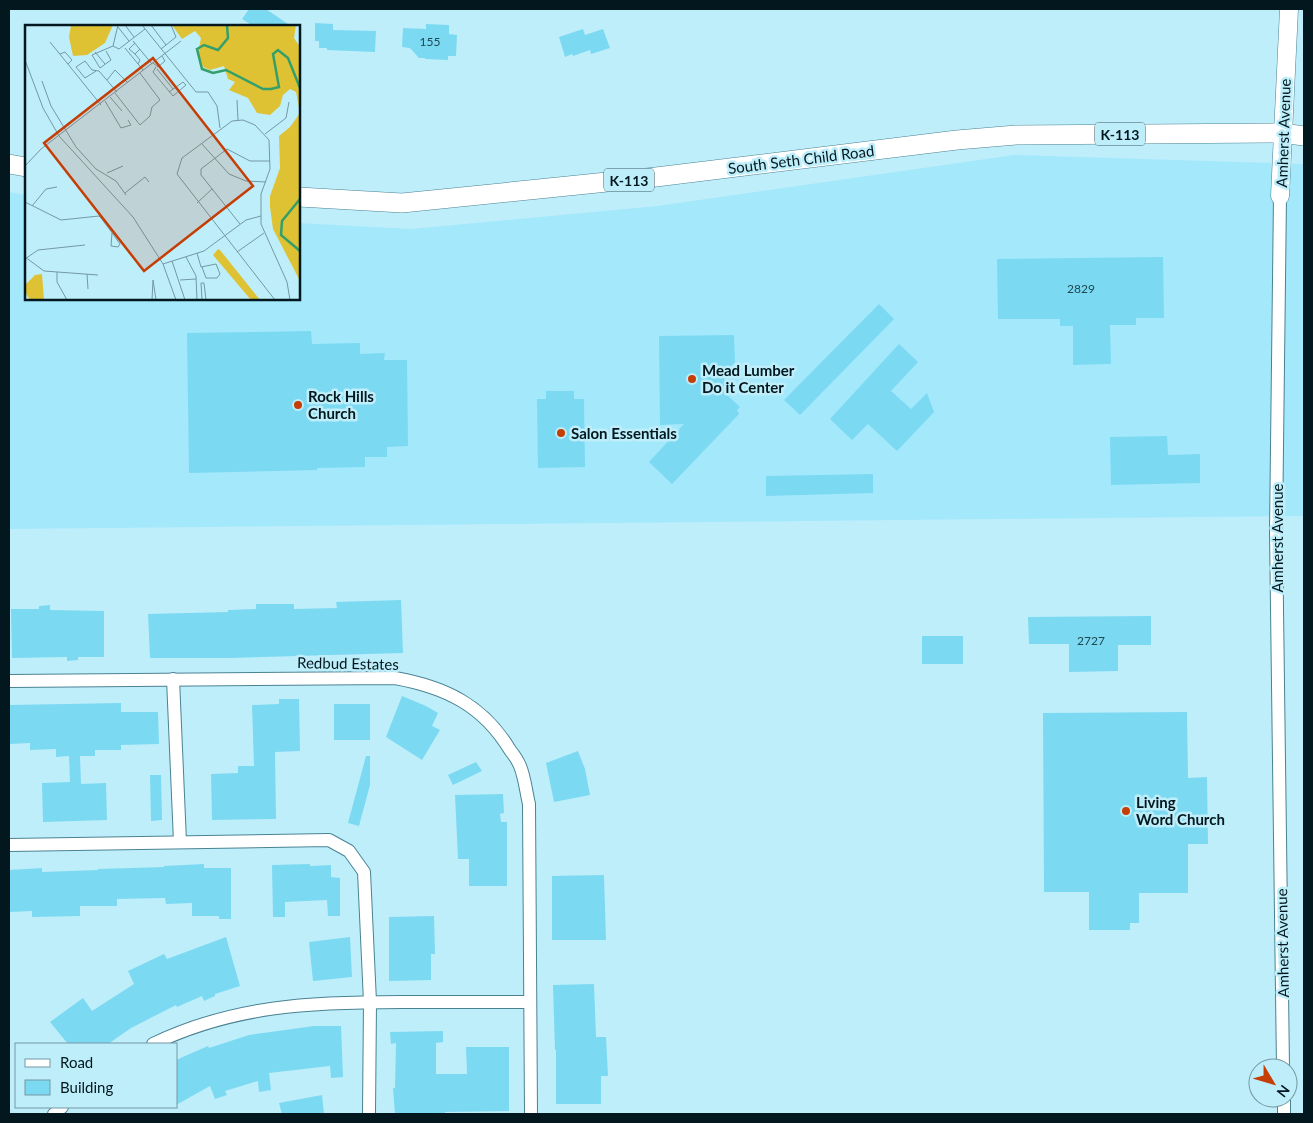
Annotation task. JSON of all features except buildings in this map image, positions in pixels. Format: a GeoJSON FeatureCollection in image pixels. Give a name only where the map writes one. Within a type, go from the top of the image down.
{"type":"FeatureCollection","features":[{"type":"Feature","properties":{"kind":"main road","name":"South Seth Child Road"},"geometry":{"type":"LineString","coordinates":[[300,197],[402,203],[656,177],[958,140],[1016,135],[1282,133],[1304,136]]}},
{"type":"Feature","properties":{"kind":"main road"},"geometry":{"type":"LineString","coordinates":[[9,164],[25,167]]}},
{"type":"Feature","properties":{"kind":"street","name":"Amherst Avenue"},"geometry":{"type":"LineString","coordinates":[[1283,1058],[1276,531],[1280,196],[1288,9]]}},
{"type":"Feature","properties":{"kind":"street","name":"Redbud Estates"},"geometry":{"type":"LineString","coordinates":[[9,681],[395,678],[435,687],[452,694],[485,716],[500,732],[521,767],[529,804],[531,1114]]}},
{"type":"Feature","properties":{"kind":"street"},"geometry":{"type":"LineString","coordinates":[[173,679],[180,842]]}},
{"type":"Feature","properties":{"kind":"street"},"geometry":{"type":"LineString","coordinates":[[9,845],[329,840],[349,851],[364,872],[370,1002],[369,1114]]}},
{"type":"Feature","properties":{"kind":"street"},"geometry":{"type":"LineString","coordinates":[[155,1043],[198,1024],[266,1008],[370,1002],[530,1002]]}},
{"type":"Feature","properties":{"kind":"shaded area"},"geometry":{"type":"Polygon","coordinates":[[[1014,155],[1304,164],[1304,516],[9,529],[9,192],[25,195],[25,300],[300,300],[300,223],[411,229],[657,206],[1014,155]]]}},
{"type":"Feature","properties":{"kind":"place","name":"Mead Lumber Do it Center"},"geometry":{"type":"Point","coordinates":[692,379]}},
{"type":"Feature","properties":{"kind":"place","name":"Rock Hills Church"},"geometry":{"type":"Point","coordinates":[298,405]}},
{"type":"Feature","properties":{"kind":"place","name":"Salon Essentials"},"geometry":{"type":"Point","coordinates":[561,433]}},
{"type":"Feature","properties":{"kind":"place","name":"Living Word Church"},"geometry":{"type":"Point","coordinates":[1126,811]}}]}
